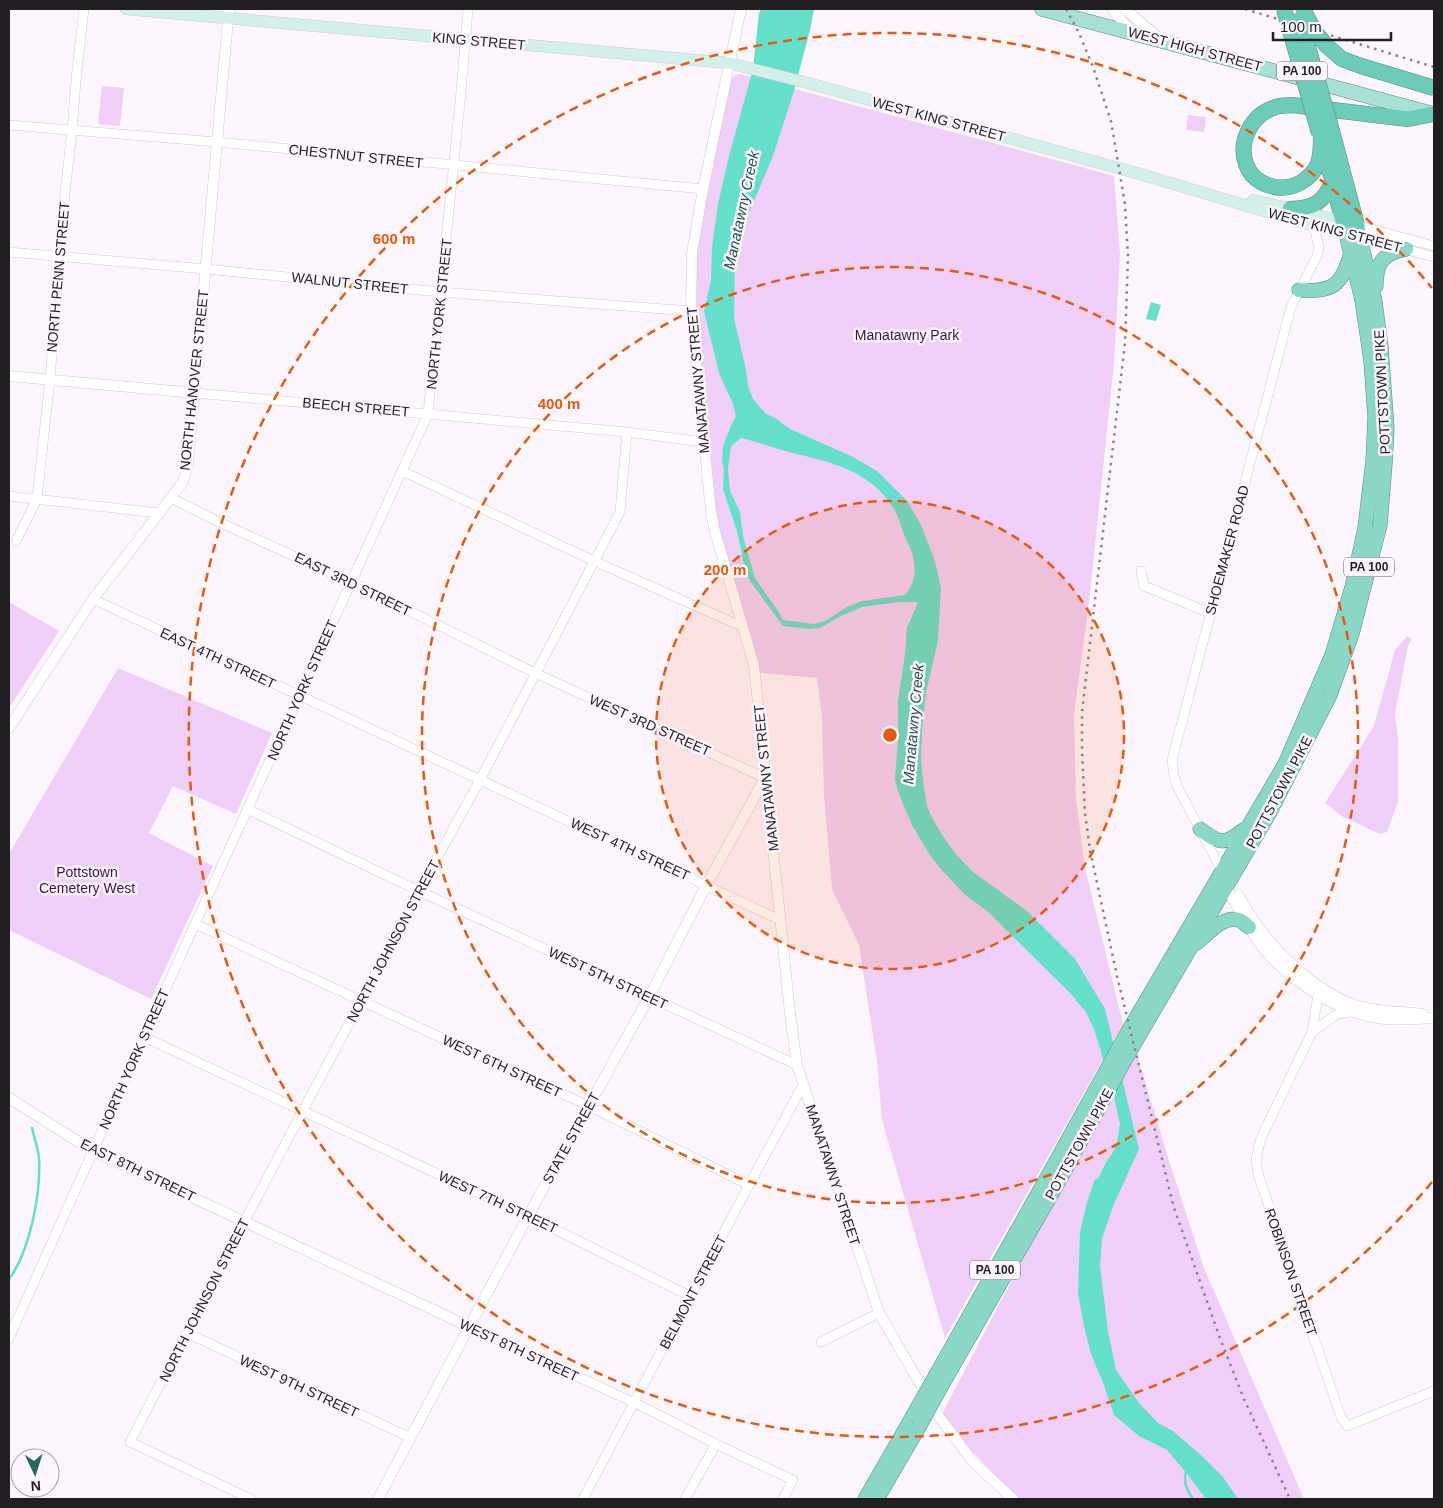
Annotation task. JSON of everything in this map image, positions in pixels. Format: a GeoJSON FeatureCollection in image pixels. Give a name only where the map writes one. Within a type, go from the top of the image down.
{"type":"FeatureCollection","features":[{"type":"Feature","properties":{"kind":"highway","name":"POTTSTOWN PIKE"},"geometry":{"type":"LineString","coordinates":[[877,1499],[919,1427],[939,1380],[1122,1040],[1270,812],[1330,695],[1352,634],[1380,524],[1387,428],[1381,347],[1375,302],[1284,9]]}},
{"type":"Feature","properties":{"kind":"highway","name":"POTTSTOWN PIKE"},"geometry":{"type":"LineString","coordinates":[[865,1499],[914,1414],[939,1380],[1058,1181],[1126,1058],[1189,950],[1226,880],[1248,826],[1285,764],[1332,655],[1352,587],[1365,528],[1373,461],[1374,416],[1371,361],[1362,300],[1351,252],[1352,229],[1332,180],[1297,9]]}},
{"type":"Feature","properties":{"kind":"highway"},"geometry":{"type":"LineString","coordinates":[[1303,9],[1315,32],[1342,59],[1434,88]]}},
{"type":"Feature","properties":{"kind":"highway"},"geometry":{"type":"LineString","coordinates":[[1324,134],[1317,166],[1308,178],[1294,186],[1280,188],[1267,185],[1255,176],[1246,165],[1244,150],[1249,129],[1256,118],[1272,108],[1292,105],[1408,119],[1434,114]]}},
{"type":"Feature","properties":{"kind":"highway"},"geometry":{"type":"LineString","coordinates":[[1290,209],[1306,208],[1318,203],[1327,193],[1332,180]]}},
{"type":"Feature","properties":{"kind":"highway"},"geometry":{"type":"LineString","coordinates":[[1375,302],[1376,276],[1379,264],[1389,255],[1406,250]]}},
{"type":"Feature","properties":{"kind":"highway"},"geometry":{"type":"LineString","coordinates":[[1299,290],[1321,290],[1336,284],[1344,274],[1351,252]]}},
{"type":"Feature","properties":{"kind":"highway"},"geometry":{"type":"LineString","coordinates":[[1200,828],[1213,839],[1221,842],[1234,838],[1248,826]]}},
{"type":"Feature","properties":{"kind":"highway"},"geometry":{"type":"LineString","coordinates":[[1189,950],[1221,922],[1231,919],[1239,920],[1249,927]]}},
{"type":"Feature","properties":{"kind":"main road","name":"KING STREET"},"geometry":{"type":"LineString","coordinates":[[126,9],[229,13],[465,40],[734,64]]}},
{"type":"Feature","properties":{"kind":"main road","name":"WEST HIGH STREET"},"geometry":{"type":"LineString","coordinates":[[1042,9],[1434,114]]}},
{"type":"Feature","properties":{"kind":"main road","name":"WEST KING STREET"},"geometry":{"type":"LineString","coordinates":[[734,64],[1149,177],[1314,226],[1352,229]]}},
{"type":"Feature","properties":{"kind":"main road","name":"WEST KING STREET"},"geometry":{"type":"LineString","coordinates":[[1149,177],[1290,209],[1352,229]]}},
{"type":"Feature","properties":{"kind":"street","name":"NORTH PENN STREET"},"geometry":{"type":"LineString","coordinates":[[16,541],[38,499],[65,193],[84,9]]}},
{"type":"Feature","properties":{"kind":"street","name":"NORTH YORK STREET"},"geometry":{"type":"LineString","coordinates":[[9,1338],[194,924],[428,414],[468,9]]}},
{"type":"Feature","properties":{"kind":"street","name":"MANATAWNY STREET"},"geometry":{"type":"LineString","coordinates":[[741,9],[734,64],[703,189],[692,253],[691,311],[711,512],[715,532],[754,665],[797,1065],[879,1313],[940,1418],[973,1462],[1013,1499]]}},
{"type":"Feature","properties":{"kind":"street"},"geometry":{"type":"LineString","coordinates":[[1112,9],[1132,33]]}},
{"type":"Feature","properties":{"kind":"street"},"geometry":{"type":"LineString","coordinates":[[1125,9],[1161,40]]}},
{"type":"Feature","properties":{"kind":"street","name":"NORTH HANOVER STREET"},"geometry":{"type":"LineString","coordinates":[[9,728],[93,599],[158,512],[183,482],[188,464],[195,393],[229,13]]}},
{"type":"Feature","properties":{"kind":"street","name":"CHESTNUT STREET"},"geometry":{"type":"LineString","coordinates":[[9,125],[218,142],[703,189]]}},
{"type":"Feature","properties":{"kind":"street","name":"SHOEMAKER ROAD"},"geometry":{"type":"LineString","coordinates":[[1314,226],[1319,248],[1317,256],[1290,307],[1172,760],[1174,775],[1177,786],[1249,927],[1260,944],[1277,962],[1296,978],[1351,1012],[1377,1018],[1393,1019],[1434,1016]]}},
{"type":"Feature","properties":{"kind":"street","name":"WEST KING STREET"},"geometry":{"type":"LineString","coordinates":[[1352,229],[1434,246]]}},
{"type":"Feature","properties":{"kind":"street","name":"WEST KING STREET"},"geometry":{"type":"LineString","coordinates":[[1352,229],[1406,250],[1434,257]]}},
{"type":"Feature","properties":{"kind":"street","name":"WALNUT STREET"},"geometry":{"type":"LineString","coordinates":[[9,252],[440,292],[691,311]]}},
{"type":"Feature","properties":{"kind":"street","name":"BEECH STREET"},"geometry":{"type":"LineString","coordinates":[[9,376],[628,432],[703,442]]}},
{"type":"Feature","properties":{"kind":"street","name":"NORTH JOHNSON STREET"},"geometry":{"type":"LineString","coordinates":[[251,1499],[130,1442],[244,1222],[304,1112],[419,891],[480,780],[620,512],[628,432]]}},
{"type":"Feature","properties":{"kind":"street"},"geometry":{"type":"LineString","coordinates":[[402,471],[594,561],[743,626]]}},
{"type":"Feature","properties":{"kind":"street"},"geometry":{"type":"LineString","coordinates":[[9,496],[158,512]]}},
{"type":"Feature","properties":{"kind":"street","name":"EAST 3RD STREET"},"geometry":{"type":"LineString","coordinates":[[171,498],[218,522],[351,582],[535,673]]}},
{"type":"Feature","properties":{"kind":"street"},"geometry":{"type":"LineString","coordinates":[[1142,570],[1144,586],[1210,613]]}},
{"type":"Feature","properties":{"kind":"street","name":"EAST 4TH STREET"},"geometry":{"type":"LineString","coordinates":[[93,599],[480,780]]}},
{"type":"Feature","properties":{"kind":"street","name":"WEST 3RD STREET"},"geometry":{"type":"LineString","coordinates":[[535,673],[765,778]]}},
{"type":"Feature","properties":{"kind":"street","name":"STATE STREET"},"geometry":{"type":"LineString","coordinates":[[378,1499],[528,1216],[649,997],[707,884],[765,778]]}},
{"type":"Feature","properties":{"kind":"street","name":"WEST 4TH STREET"},"geometry":{"type":"LineString","coordinates":[[480,780],[707,884],[780,920]]}},
{"type":"Feature","properties":{"kind":"street","name":"WEST 5TH STREET"},"geometry":{"type":"LineString","coordinates":[[247,809],[419,891],[797,1065]]}},
{"type":"Feature","properties":{"kind":"street","name":"SHOEMAKER ROAD"},"geometry":{"type":"LineString","coordinates":[[1226,880],[1266,938],[1320,992],[1363,1007],[1434,1016]]}},
{"type":"Feature","properties":{"kind":"street","name":"WEST 6TH STREET"},"geometry":{"type":"LineString","coordinates":[[194,924],[588,1106],[749,1184]]}},
{"type":"Feature","properties":{"kind":"street","name":"ROBINSON STREET"},"geometry":{"type":"LineString","coordinates":[[1320,992],[1312,1032],[1261,1138],[1256,1159],[1258,1174],[1341,1418],[1347,1426],[1434,1391]]}},
{"type":"Feature","properties":{"kind":"street","name":"ROBINSON STREET"},"geometry":{"type":"LineString","coordinates":[[1312,1032],[1337,1014],[1351,1012]]}},
{"type":"Feature","properties":{"kind":"street","name":"WEST 7TH STREET"},"geometry":{"type":"LineString","coordinates":[[144,1038],[528,1216],[690,1296]]}},
{"type":"Feature","properties":{"kind":"street","name":"BELMONT STREET"},"geometry":{"type":"LineString","coordinates":[[583,1499],[803,1085]]}},
{"type":"Feature","properties":{"kind":"street","name":"EAST 8TH STREET"},"geometry":{"type":"LineString","coordinates":[[9,1098],[93,1151],[244,1222]]}},
{"type":"Feature","properties":{"kind":"street","name":"WEST 8TH STREET"},"geometry":{"type":"LineString","coordinates":[[244,1222],[634,1403],[793,1480],[783,1499]]}},
{"type":"Feature","properties":{"kind":"street"},"geometry":{"type":"LineString","coordinates":[[821,1342],[879,1313]]}},
{"type":"Feature","properties":{"kind":"street","name":"WEST 9TH STREET"},"geometry":{"type":"LineString","coordinates":[[186,1333],[411,1438]]}},
{"type":"Feature","properties":{"kind":"street"},"geometry":{"type":"LineString","coordinates":[[686,1499],[716,1444]]}},
{"type":"Feature","properties":{"kind":"green space","name":"Manatawny Park"},"geometry":{"type":"Polygon","coordinates":[[[740,74],[1114,176],[1120,255],[1114,363],[1089,603],[1074,714],[1076,799],[1085,868],[1123,1024],[945,1338],[882,1120],[877,1061],[859,945],[832,889],[824,795],[822,717],[817,678],[760,673],[718,523],[696,310],[695,278],[706,197],[730,80],[735,75],[740,74]]]}},
{"type":"Feature","properties":{"kind":"green space"},"geometry":{"type":"Polygon","coordinates":[[[102,86],[124,88],[120,126],[98,124],[102,86]]]}},
{"type":"Feature","properties":{"kind":"green space"},"geometry":{"type":"Polygon","coordinates":[[[1188,115],[1206,117],[1204,132],[1186,130],[1188,115]]]}},
{"type":"Feature","properties":{"kind":"green space"},"geometry":{"type":"Polygon","coordinates":[[[9,602],[59,631],[9,708],[9,602]]]}},
{"type":"Feature","properties":{"kind":"green space"},"geometry":{"type":"Polygon","coordinates":[[[1407,636],[1412,639],[1408,646],[1395,714],[1398,739],[1398,802],[1387,832],[1380,834],[1343,817],[1325,803],[1374,726],[1395,650],[1407,636]]]}},
{"type":"Feature","properties":{"kind":"green space","name":"Pottstown Cemetery West"},"geometry":{"type":"Polygon","coordinates":[[[118,668],[272,733],[236,814],[173,786],[149,833],[213,866],[151,999],[9,930],[9,854],[118,668]]]}},
{"type":"Feature","properties":{"kind":"green space"},"geometry":{"type":"Polygon","coordinates":[[[1134,1045],[1204,1268],[1304,1499],[1018,1499],[940,1418],[1134,1045]]]}},
{"type":"Feature","properties":{"kind":"water","name":"Manatawny Creek"},"geometry":{"type":"Polygon","coordinates":[[[761,9],[814,9],[794,91],[773,156],[737,241],[735,252],[734,318],[748,386],[753,399],[766,414],[790,429],[851,456],[877,471],[907,501],[921,525],[935,561],[941,588],[938,641],[926,692],[922,730],[921,757],[927,806],[931,816],[954,852],[973,872],[1027,911],[1075,959],[1105,1009],[1139,1149],[1114,1204],[1102,1238],[1100,1266],[1108,1331],[1116,1370],[1139,1403],[1158,1423],[1173,1431],[1203,1457],[1223,1477],[1238,1499],[1206,1499],[1167,1450],[1139,1436],[1114,1415],[1091,1354],[1078,1294],[1080,1232],[1094,1181],[1099,1177],[1117,1143],[1120,1124],[1112,1087],[1094,1029],[1086,1012],[1070,993],[987,911],[964,894],[939,867],[912,825],[899,794],[895,780],[898,701],[907,628],[918,602],[898,602],[862,607],[820,628],[809,629],[783,626],[750,581],[745,569],[737,531],[723,489],[723,446],[736,416],[733,404],[719,373],[704,311],[711,281],[712,247],[718,204],[753,69],[761,9]],[[741,438],[731,446],[728,469],[730,491],[740,512],[743,536],[755,578],[783,620],[814,624],[825,621],[847,607],[862,601],[905,595],[914,576],[914,562],[896,512],[880,491],[855,473],[841,467],[741,438]]]}},
{"type":"Feature","properties":{"kind":"water"},"geometry":{"type":"Polygon","coordinates":[[[1151,302],[1161,305],[1156,321],[1146,319],[1151,302]]]}},
{"type":"Feature","properties":{"kind":"waterway"},"geometry":{"type":"LineString","coordinates":[[9,1279],[23,1253],[36,1204],[39,1158],[32,1128]]}},
{"type":"Feature","properties":{"kind":"waterway"},"geometry":{"type":"LineString","coordinates":[[1186,1472],[1186,1486],[1193,1499]]}},
{"type":"Feature","properties":{"kind":"railway"},"geometry":{"type":"LineString","coordinates":[[1066,9],[1079,33],[1093,67],[1111,121],[1125,204],[1128,257],[1125,343],[1082,712],[1085,813],[1090,850],[1117,976],[1174,1208],[1221,1341],[1244,1399],[1290,1499]]}},
{"type":"Feature","properties":{"kind":"railway"},"geometry":{"type":"LineString","coordinates":[[1245,9],[1434,67]]}},
{"type":"Feature","properties":{"kind":"railway"},"geometry":{"type":"LineString","coordinates":[[1280,9],[1288,13]]}}]}
